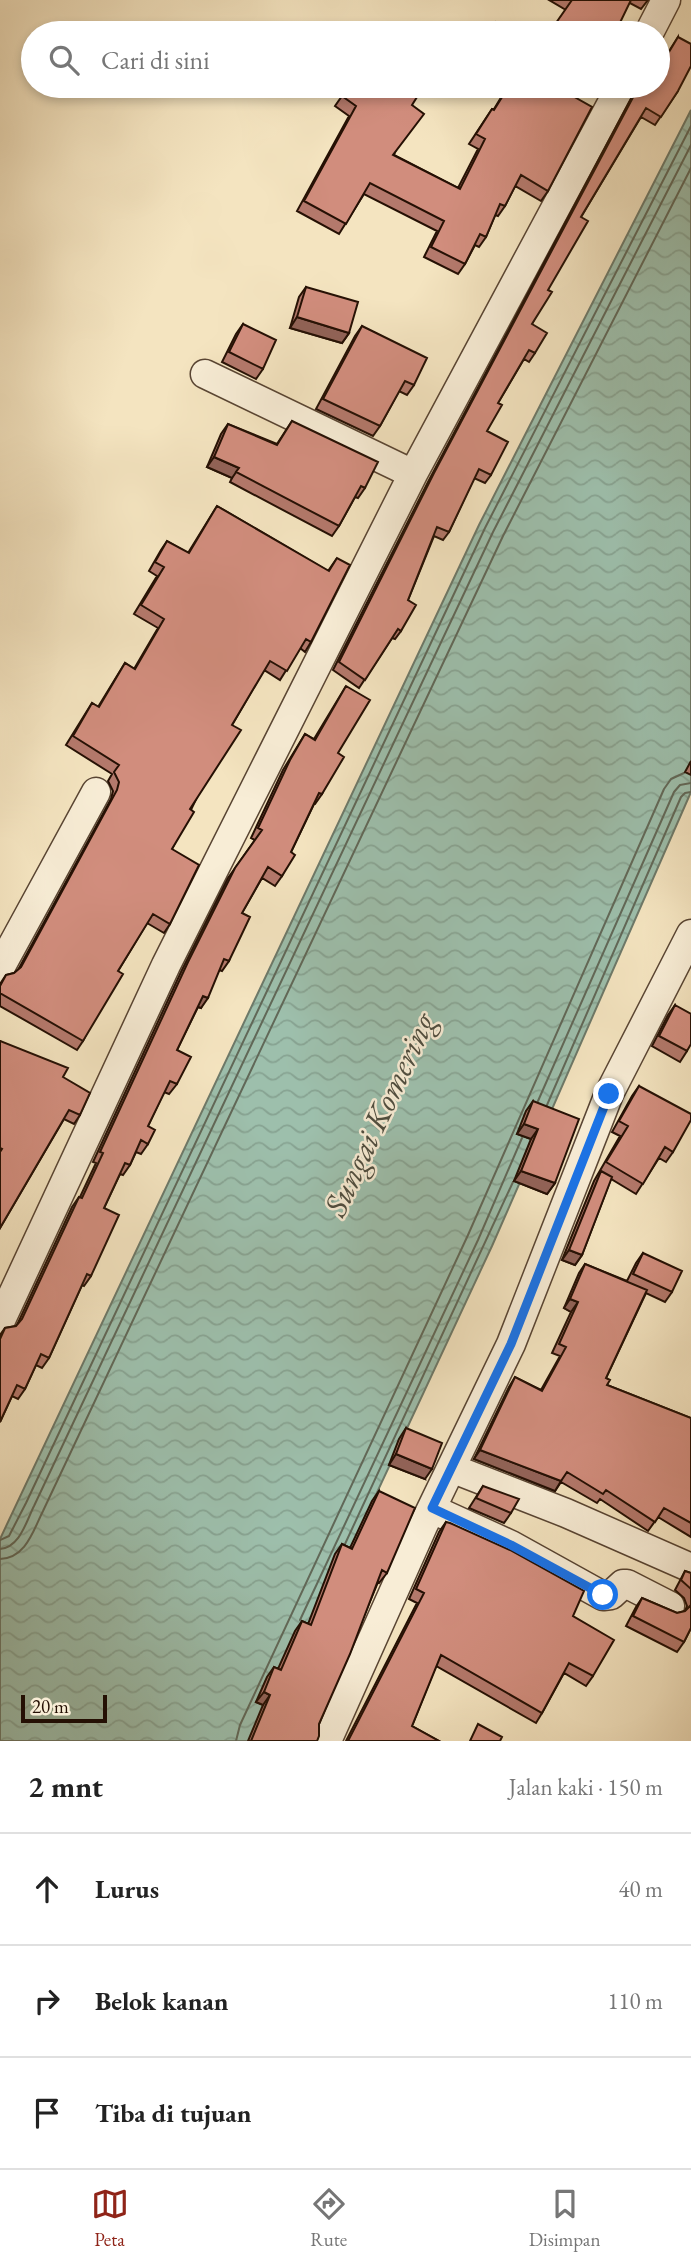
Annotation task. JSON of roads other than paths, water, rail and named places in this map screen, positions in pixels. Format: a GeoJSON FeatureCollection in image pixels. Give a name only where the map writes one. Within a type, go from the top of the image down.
{"type":"FeatureCollection","features":[{"type":"Feature","properties":{"kind":"street"},"geometry":{"type":"LineString","coordinates":[[655,21],[666,0]]}},
{"type":"Feature","properties":{"kind":"street"},"geometry":{"type":"LineString","coordinates":[[0,1322],[166,965],[413,474],[615,98]]}},
{"type":"Feature","properties":{"kind":"street"},"geometry":{"type":"LineString","coordinates":[[205,374],[413,474]]}},
{"type":"Feature","properties":{"kind":"street"},"geometry":{"type":"LineString","coordinates":[[0,968],[96,792]]}},
{"type":"Feature","properties":{"kind":"street"},"geometry":{"type":"LineString","coordinates":[[327,1741],[432,1508],[511,1344],[609,1094],[691,934]]}},
{"type":"Feature","properties":{"kind":"street"},"geometry":{"type":"LineString","coordinates":[[451,1468],[566,1513],[691,1568]]}},
{"type":"Feature","properties":{"kind":"street"},"geometry":{"type":"LineString","coordinates":[[432,1508],[511,1545],[603,1595],[611,1595],[623,1584],[627,1584],[670,1606]]}},
{"type":"Feature","properties":{"kind":"water","name":"Sungai Komering"},"geometry":{"type":"Polygon","coordinates":[[[691,110],[691,792],[492,1246],[261,1741],[0,1741],[0,1539],[479,525],[691,110]]]}}]}
